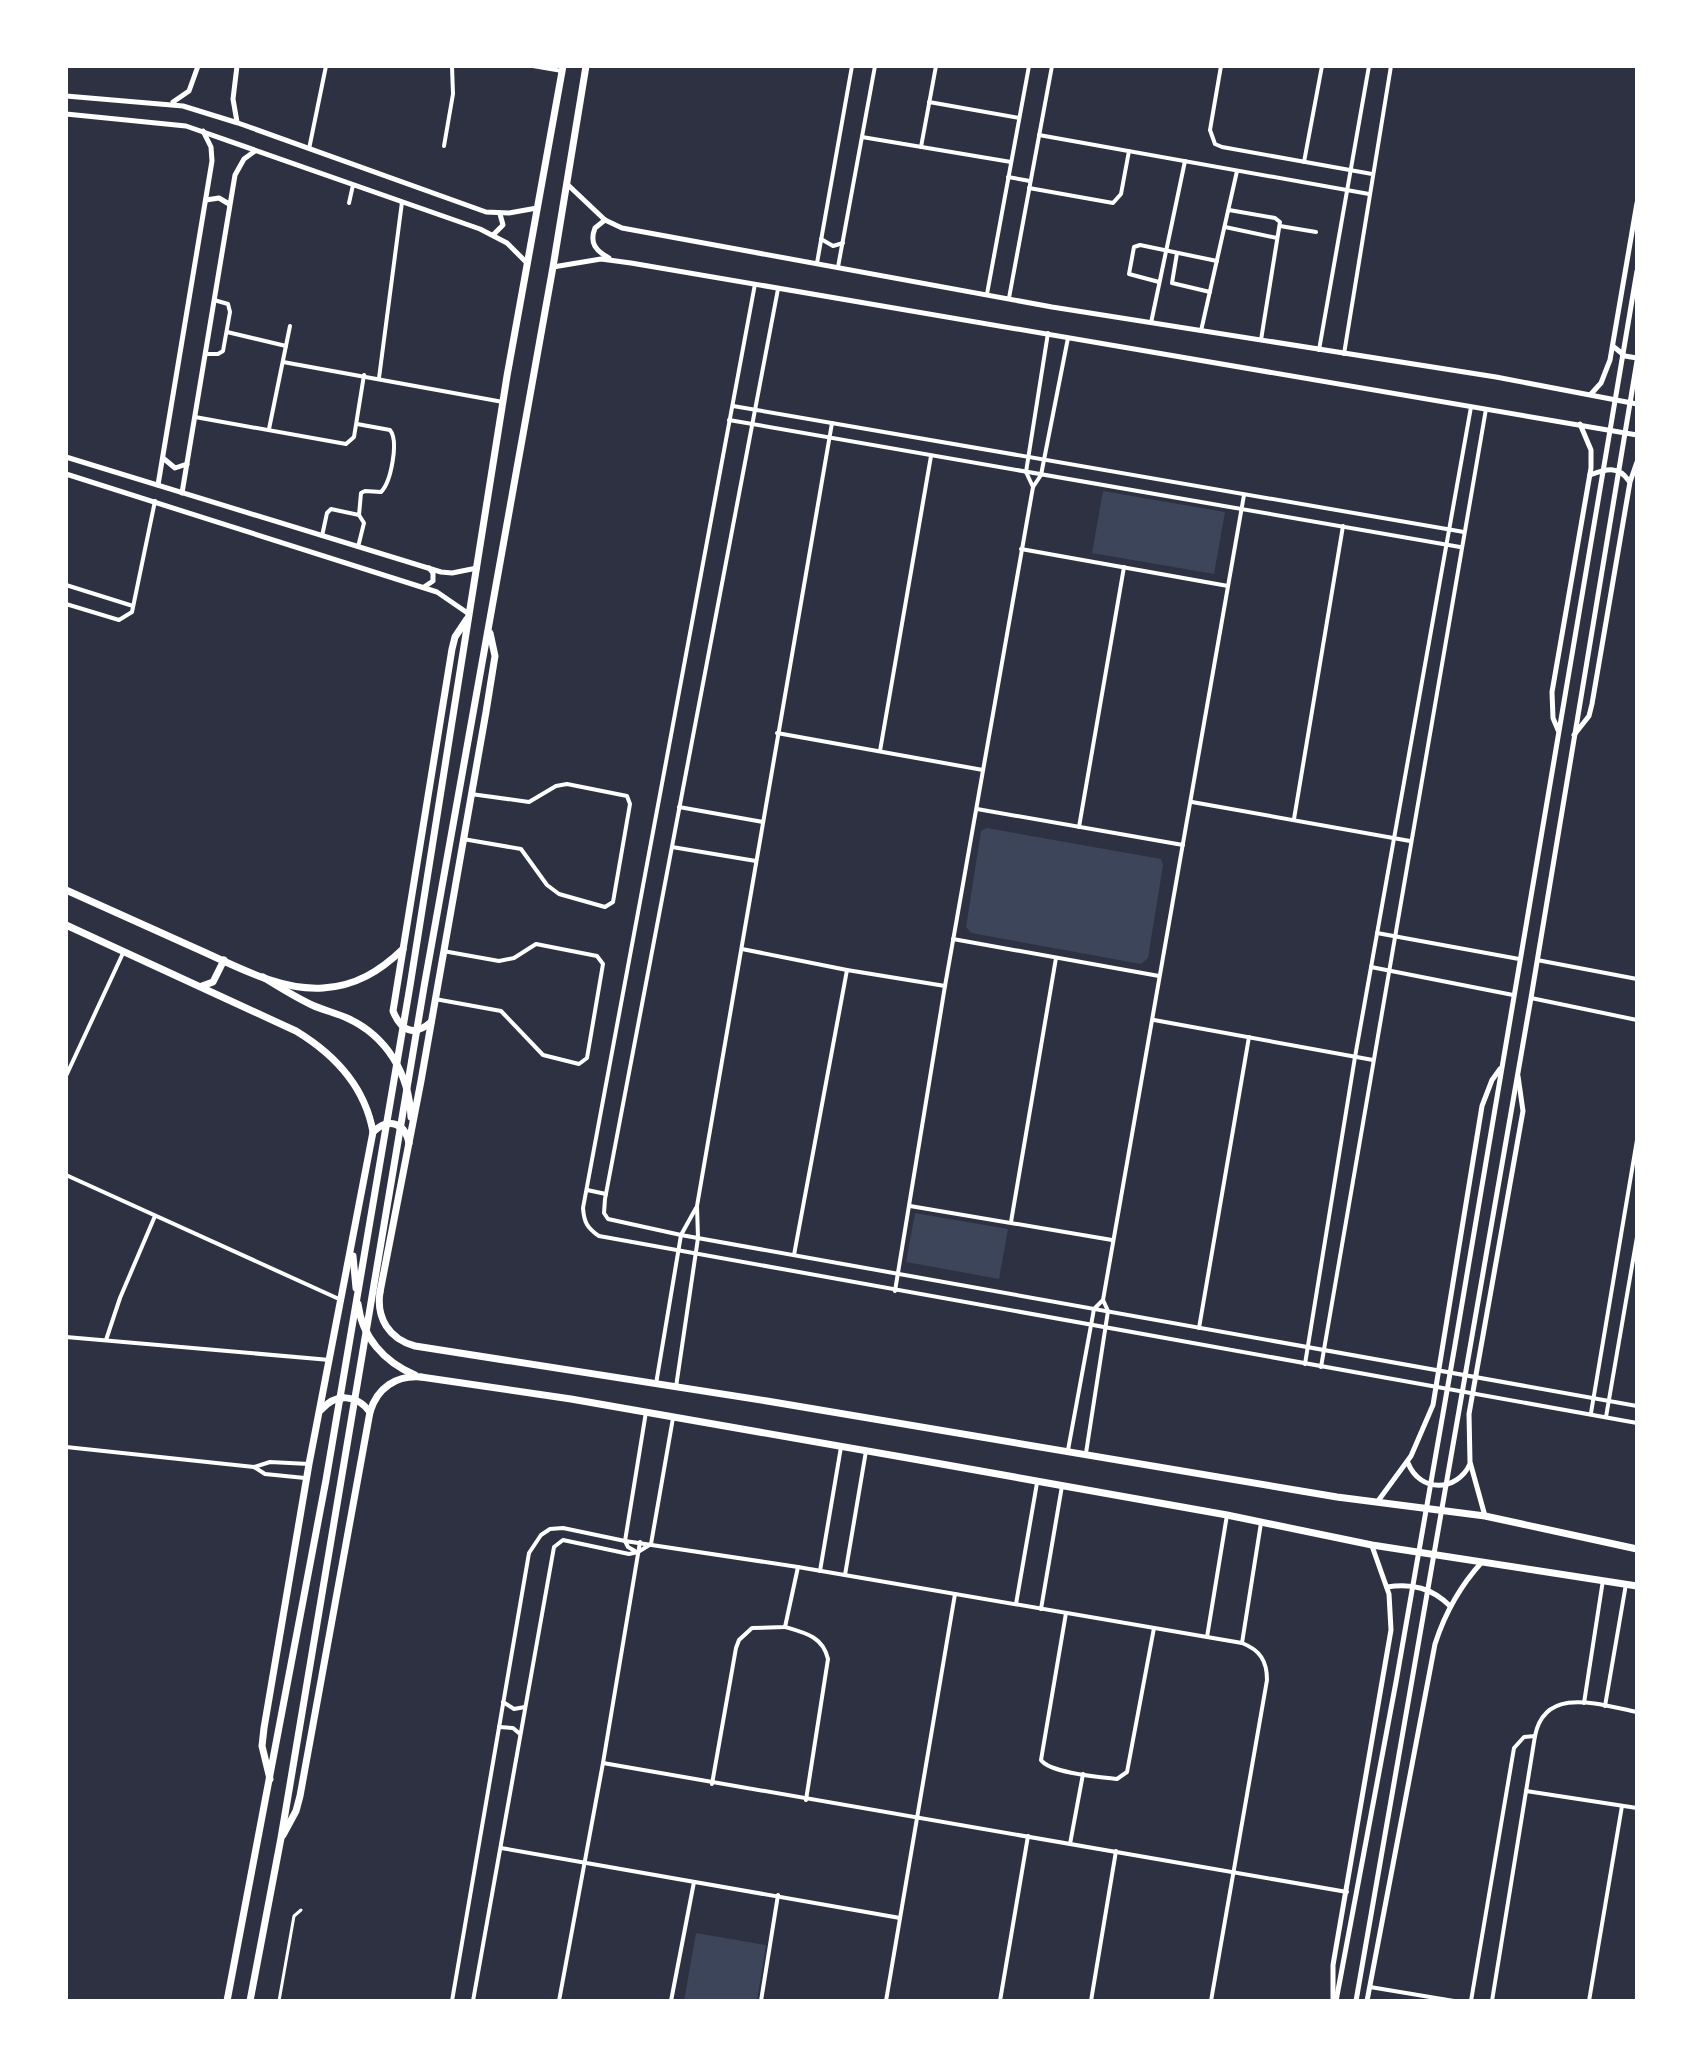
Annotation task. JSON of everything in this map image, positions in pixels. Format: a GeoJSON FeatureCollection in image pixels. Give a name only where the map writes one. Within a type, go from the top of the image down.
{"type":"FeatureCollection","features":[{"type":"Feature","properties":{"kind":"main road"},"geometry":{"type":"LineString","coordinates":[[227,2001],[326,1480],[403,1032],[503,402],[562,68]]}},
{"type":"Feature","properties":{"kind":"main road"},"geometry":{"type":"LineString","coordinates":[[250,2001],[281,1838],[370,1300],[586,68]]}},
{"type":"Feature","properties":{"kind":"main road"},"geometry":{"type":"LineString","coordinates":[[431,1022],[421,1031],[408,1031],[398,1024],[393,1011],[452,649],[461,625],[469,616]]}},
{"type":"Feature","properties":{"kind":"main road"},"geometry":{"type":"LineString","coordinates":[[489,631],[495,656],[380,1292],[379,1308],[383,1323],[393,1336],[407,1344],[1068,1450],[1337,1497],[1485,1516],[1637,1549]]}},
{"type":"Feature","properties":{"kind":"main road"},"geometry":{"type":"LineString","coordinates":[[66,890],[263,977],[312,1005],[359,1024],[381,1042],[395,1060],[407,1086],[410,1139]]}},
{"type":"Feature","properties":{"kind":"main road"},"geometry":{"type":"LineString","coordinates":[[66,925],[296,1031],[326,1052],[354,1084],[366,1106],[373,1132],[309,1464],[264,1728],[264,1763],[270,1780]]}},
{"type":"Feature","properties":{"kind":"main road"},"geometry":{"type":"LineString","coordinates":[[263,977],[302,987],[343,985],[382,969],[403,949]]}},
{"type":"Feature","properties":{"kind":"main road"},"geometry":{"type":"LineString","coordinates":[[200,986],[213,982],[224,960]]}},
{"type":"Feature","properties":{"kind":"main road"},"geometry":{"type":"LineString","coordinates":[[373,1132],[381,1124],[391,1122],[400,1125],[410,1139]]}},
{"type":"Feature","properties":{"kind":"main road"},"geometry":{"type":"LineString","coordinates":[[352,1250],[360,1318],[365,1329],[384,1356],[402,1369],[421,1377]]}},
{"type":"Feature","properties":{"kind":"main road"},"geometry":{"type":"LineString","coordinates":[[281,1838],[296,1811],[300,1796],[370,1412],[377,1396],[389,1384],[404,1378],[421,1377],[646,1412],[1261,1521],[1372,1545],[1637,1586]]}},
{"type":"Feature","properties":{"kind":"main road"},"geometry":{"type":"LineString","coordinates":[[319,1415],[333,1400],[347,1397],[360,1401],[370,1412]]}},
{"type":"Feature","properties":{"kind":"street"},"geometry":{"type":"LineString","coordinates":[[169,104],[189,91],[198,66]]}},
{"type":"Feature","properties":{"kind":"street"},"geometry":{"type":"LineString","coordinates":[[237,66],[233,99],[238,123]]}},
{"type":"Feature","properties":{"kind":"street"},"geometry":{"type":"LineString","coordinates":[[309,149],[326,66]]}},
{"type":"Feature","properties":{"kind":"street"},"geometry":{"type":"LineString","coordinates":[[444,146],[453,94],[452,66]]}},
{"type":"Feature","properties":{"kind":"street"},"geometry":{"type":"LineString","coordinates":[[533,66],[562,68]]}},
{"type":"Feature","properties":{"kind":"street"},"geometry":{"type":"LineString","coordinates":[[817,263],[852,66]]}},
{"type":"Feature","properties":{"kind":"street"},"geometry":{"type":"LineString","coordinates":[[838,267],[875,66]]}},
{"type":"Feature","properties":{"kind":"street"},"geometry":{"type":"LineString","coordinates":[[921,147],[936,66]]}},
{"type":"Feature","properties":{"kind":"street"},"geometry":{"type":"LineString","coordinates":[[987,294],[1029,66]]}},
{"type":"Feature","properties":{"kind":"street"},"geometry":{"type":"LineString","coordinates":[[1009,298],[1052,66]]}},
{"type":"Feature","properties":{"kind":"street"},"geometry":{"type":"LineString","coordinates":[[1221,66],[1210,130],[1215,144],[1372,174]]}},
{"type":"Feature","properties":{"kind":"street"},"geometry":{"type":"LineString","coordinates":[[1304,162],[1322,66]]}},
{"type":"Feature","properties":{"kind":"street"},"geometry":{"type":"LineString","coordinates":[[1319,350],[1369,66]]}},
{"type":"Feature","properties":{"kind":"street"},"geometry":{"type":"LineString","coordinates":[[1344,354],[1391,66]]}},
{"type":"Feature","properties":{"kind":"street"},"geometry":{"type":"LineString","coordinates":[[66,96],[169,104],[238,123],[461,203],[500,214],[537,208]]}},
{"type":"Feature","properties":{"kind":"street"},"geometry":{"type":"LineString","coordinates":[[929,102],[1019,118]]}},
{"type":"Feature","properties":{"kind":"street"},"geometry":{"type":"LineString","coordinates":[[66,114],[170,123],[203,131],[492,235],[513,248],[527,263]]}},
{"type":"Feature","properties":{"kind":"street"},"geometry":{"type":"LineString","coordinates":[[158,485],[212,154],[203,131]]}},
{"type":"Feature","properties":{"kind":"street"},"geometry":{"type":"LineString","coordinates":[[1039,135],[1369,194]]}},
{"type":"Feature","properties":{"kind":"street"},"geometry":{"type":"LineString","coordinates":[[862,137],[1011,162]]}},
{"type":"Feature","properties":{"kind":"street"},"geometry":{"type":"LineString","coordinates":[[182,493],[237,169],[244,159],[256,151]]}},
{"type":"Feature","properties":{"kind":"street"},"geometry":{"type":"LineString","coordinates":[[1029,188],[1113,203],[1121,194],[1129,151]]}},
{"type":"Feature","properties":{"kind":"street"},"geometry":{"type":"LineString","coordinates":[[1151,323],[1185,161]]}},
{"type":"Feature","properties":{"kind":"street"},"geometry":{"type":"LineString","coordinates":[[1201,331],[1237,171]]}},
{"type":"Feature","properties":{"kind":"street"},"geometry":{"type":"LineString","coordinates":[[1008,177],[1030,181]]}},
{"type":"Feature","properties":{"kind":"street"},"geometry":{"type":"LineString","coordinates":[[567,184],[605,220],[622,228],[1151,323],[1637,404]]}},
{"type":"Feature","properties":{"kind":"street"},"geometry":{"type":"LineString","coordinates":[[349,203],[353,185]]}},
{"type":"Feature","properties":{"kind":"street"},"geometry":{"type":"LineString","coordinates":[[206,200],[219,198],[230,205]]}},
{"type":"Feature","properties":{"kind":"street"},"geometry":{"type":"LineString","coordinates":[[379,378],[402,202]]}},
{"type":"Feature","properties":{"kind":"street"},"geometry":{"type":"LineString","coordinates":[[1590,395],[1605,376],[1613,346],[1637,203]]}},
{"type":"Feature","properties":{"kind":"street"},"geometry":{"type":"LineString","coordinates":[[1229,210],[1275,218],[1280,226],[1261,340]]}},
{"type":"Feature","properties":{"kind":"street"},"geometry":{"type":"LineString","coordinates":[[492,235],[502,228],[500,214]]}},
{"type":"Feature","properties":{"kind":"street"},"geometry":{"type":"LineString","coordinates":[[605,220],[595,228],[593,243],[597,250],[613,260]]}},
{"type":"Feature","properties":{"kind":"street"},"geometry":{"type":"LineString","coordinates":[[1280,226],[1316,232]]}},
{"type":"Feature","properties":{"kind":"street"},"geometry":{"type":"LineString","coordinates":[[1225,227],[1278,238]]}},
{"type":"Feature","properties":{"kind":"street"},"geometry":{"type":"LineString","coordinates":[[821,239],[833,246],[843,243]]}},
{"type":"Feature","properties":{"kind":"street"},"geometry":{"type":"LineString","coordinates":[[1160,282],[1131,277],[1128,271],[1130,260],[1137,245],[1217,261]]}},
{"type":"Feature","properties":{"kind":"street"},"geometry":{"type":"LineString","coordinates":[[1178,253],[1172,283],[1210,292]]}},
{"type":"Feature","properties":{"kind":"street"},"geometry":{"type":"LineString","coordinates":[[553,267],[588,260],[613,260],[1637,435]]}},
{"type":"Feature","properties":{"kind":"street"},"geometry":{"type":"LineString","coordinates":[[1335,2001],[1396,1682],[1455,1345],[1637,271]]}},
{"type":"Feature","properties":{"kind":"street"},"geometry":{"type":"LineString","coordinates":[[755,284],[583,1208],[585,1223],[599,1236],[1637,1423]]}},
{"type":"Feature","properties":{"kind":"street"},"geometry":{"type":"LineString","coordinates":[[778,288],[606,1194],[604,1213],[608,1219],[681,1235],[1637,1406]]}},
{"type":"Feature","properties":{"kind":"street"},"geometry":{"type":"LineString","coordinates":[[205,354],[223,351],[227,332],[230,309],[226,303],[214,300]]}},
{"type":"Feature","properties":{"kind":"street"},"geometry":{"type":"LineString","coordinates":[[269,429],[290,326]]}},
{"type":"Feature","properties":{"kind":"street"},"geometry":{"type":"LineString","coordinates":[[227,332],[286,346]]}},
{"type":"Feature","properties":{"kind":"street"},"geometry":{"type":"LineString","coordinates":[[1033,487],[1026,472],[1048,333]]}},
{"type":"Feature","properties":{"kind":"street"},"geometry":{"type":"LineString","coordinates":[[895,1291],[1021,549],[1033,487],[1041,475],[1068,337]]}},
{"type":"Feature","properties":{"kind":"street"},"geometry":{"type":"LineString","coordinates":[[1356,2001],[1531,998],[1637,360],[1625,356],[1613,346]]}},
{"type":"Feature","properties":{"kind":"street"},"geometry":{"type":"LineString","coordinates":[[283,362],[503,402]]}},
{"type":"Feature","properties":{"kind":"street"},"geometry":{"type":"LineString","coordinates":[[195,417],[342,444],[352,440],[364,375]]}},
{"type":"Feature","properties":{"kind":"street"},"geometry":{"type":"LineString","coordinates":[[732,405],[1464,532]]}},
{"type":"Feature","properties":{"kind":"street"},"geometry":{"type":"LineString","coordinates":[[1305,1364],[1355,1057],[1444,544],[1471,407]]}},
{"type":"Feature","properties":{"kind":"street"},"geometry":{"type":"LineString","coordinates":[[1321,1367],[1486,409]]}},
{"type":"Feature","properties":{"kind":"street"},"geometry":{"type":"LineString","coordinates":[[729,420],[1461,547]]}},
{"type":"Feature","properties":{"kind":"street"},"geometry":{"type":"LineString","coordinates":[[676,1387],[698,1238],[697,1206],[832,423]]}},
{"type":"Feature","properties":{"kind":"street"},"geometry":{"type":"LineString","coordinates":[[357,424],[390,430],[396,441],[387,485],[381,492],[361,493],[359,515],[364,523],[358,547]]}},
{"type":"Feature","properties":{"kind":"street"},"geometry":{"type":"LineString","coordinates":[[1558,731],[1553,718],[1552,692],[1590,475],[1591,450],[1580,424]]}},
{"type":"Feature","properties":{"kind":"street"},"geometry":{"type":"LineString","coordinates":[[880,751],[931,456]]}},
{"type":"Feature","properties":{"kind":"street"},"geometry":{"type":"LineString","coordinates":[[66,457],[447,573],[477,568]]}},
{"type":"Feature","properties":{"kind":"street"},"geometry":{"type":"LineString","coordinates":[[162,458],[175,468],[187,464]]}},
{"type":"Feature","properties":{"kind":"street"},"geometry":{"type":"LineString","coordinates":[[1574,736],[1589,716],[1592,704],[1630,482],[1637,462]]}},
{"type":"Feature","properties":{"kind":"street"},"geometry":{"type":"LineString","coordinates":[[1590,475],[1613,469],[1630,482]]}},
{"type":"Feature","properties":{"kind":"street"},"geometry":{"type":"LineString","coordinates":[[66,474],[423,588],[444,596],[469,616]]}},
{"type":"Feature","properties":{"kind":"street"},"geometry":{"type":"LineString","coordinates":[[1086,1453],[1108,1311],[1103,1300],[1244,495]]}},
{"type":"Feature","properties":{"kind":"street"},"geometry":{"type":"LineString","coordinates":[[66,604],[119,620],[127,618],[133,606],[155,501]]}},
{"type":"Feature","properties":{"kind":"street"},"geometry":{"type":"LineString","coordinates":[[322,536],[327,513],[331,509],[359,515]]}},
{"type":"Feature","properties":{"kind":"street"},"geometry":{"type":"LineString","coordinates":[[1294,819],[1343,526]]}},
{"type":"Feature","properties":{"kind":"street"},"geometry":{"type":"LineString","coordinates":[[1021,549],[1228,586]]}},
{"type":"Feature","properties":{"kind":"street"},"geometry":{"type":"LineString","coordinates":[[1079,827],[1124,567]]}},
{"type":"Feature","properties":{"kind":"street"},"geometry":{"type":"LineString","coordinates":[[423,588],[433,581],[429,568]]}},
{"type":"Feature","properties":{"kind":"street"},"geometry":{"type":"LineString","coordinates":[[66,585],[133,606]]}},
{"type":"Feature","properties":{"kind":"street"},"geometry":{"type":"LineString","coordinates":[[777,733],[983,770]]}},
{"type":"Feature","properties":{"kind":"street"},"geometry":{"type":"LineString","coordinates":[[463,839],[521,849],[547,885],[564,897],[605,907],[613,902],[630,804],[627,796],[567,784],[556,786],[529,802],[471,794]]}},
{"type":"Feature","properties":{"kind":"street"},"geometry":{"type":"LineString","coordinates":[[1192,802],[1410,841]]}},
{"type":"Feature","properties":{"kind":"street"},"geometry":{"type":"LineString","coordinates":[[679,807],[763,822]]}},
{"type":"Feature","properties":{"kind":"street"},"geometry":{"type":"LineString","coordinates":[[976,809],[1183,845]]}},
{"type":"Feature","properties":{"kind":"street"},"geometry":{"type":"LineString","coordinates":[[672,847],[757,861]]}},
{"type":"Feature","properties":{"kind":"street"},"geometry":{"type":"LineString","coordinates":[[1377,933],[1519,959]]}},
{"type":"Feature","properties":{"kind":"street"},"geometry":{"type":"LineString","coordinates":[[953,939],[1160,976]]}},
{"type":"Feature","properties":{"kind":"street"},"geometry":{"type":"LineString","coordinates":[[435,999],[501,1011],[538,1051],[549,1058],[579,1064],[587,1058],[603,964],[597,956],[536,944],[514,958],[499,961],[443,951]]}},
{"type":"Feature","properties":{"kind":"street"},"geometry":{"type":"LineString","coordinates":[[741,949],[945,986]]}},
{"type":"Feature","properties":{"kind":"street"},"geometry":{"type":"LineString","coordinates":[[66,1076],[124,951]]}},
{"type":"Feature","properties":{"kind":"street"},"geometry":{"type":"LineString","coordinates":[[1011,1222],[1056,958]]}},
{"type":"Feature","properties":{"kind":"street"},"geometry":{"type":"LineString","coordinates":[[1537,960],[1637,979]]}},
{"type":"Feature","properties":{"kind":"street"},"geometry":{"type":"LineString","coordinates":[[1371,967],[1513,995]]}},
{"type":"Feature","properties":{"kind":"street"},"geometry":{"type":"LineString","coordinates":[[794,1255],[847,970]]}},
{"type":"Feature","properties":{"kind":"street"},"geometry":{"type":"LineString","coordinates":[[1531,998],[1637,1020]]}},
{"type":"Feature","properties":{"kind":"street"},"geometry":{"type":"LineString","coordinates":[[1154,1020],[1373,1060]]}},
{"type":"Feature","properties":{"kind":"street"},"geometry":{"type":"LineString","coordinates":[[1199,1328],[1249,1037]]}},
{"type":"Feature","properties":{"kind":"street"},"geometry":{"type":"LineString","coordinates":[[1378,1501],[1407,1462],[1427,1422],[1437,1387],[1482,1106],[1492,1080],[1501,1069]]}},
{"type":"Feature","properties":{"kind":"street"},"geometry":{"type":"LineString","coordinates":[[1485,1516],[1470,1462],[1468,1435],[1472,1393],[1523,1111],[1517,1072]]}},
{"type":"Feature","properties":{"kind":"street"},"geometry":{"type":"LineString","coordinates":[[1591,1414],[1637,1140]]}},
{"type":"Feature","properties":{"kind":"street"},"geometry":{"type":"LineString","coordinates":[[66,1175],[341,1300]]}},
{"type":"Feature","properties":{"kind":"street"},"geometry":{"type":"LineString","coordinates":[[587,1190],[606,1194]]}},
{"type":"Feature","properties":{"kind":"street"},"geometry":{"type":"LineString","coordinates":[[656,1384],[681,1235],[697,1206]]}},
{"type":"Feature","properties":{"kind":"street"},"geometry":{"type":"LineString","coordinates":[[910,1206],[1113,1240]]}},
{"type":"Feature","properties":{"kind":"street"},"geometry":{"type":"LineString","coordinates":[[106,1340],[155,1215]]}},
{"type":"Feature","properties":{"kind":"street"},"geometry":{"type":"LineString","coordinates":[[1606,1417],[1637,1237]]}},
{"type":"Feature","properties":{"kind":"street"},"geometry":{"type":"LineString","coordinates":[[1068,1450],[1090,1326],[1094,1309],[1103,1300]]}},
{"type":"Feature","properties":{"kind":"street"},"geometry":{"type":"LineString","coordinates":[[66,1337],[330,1360]]}},
{"type":"Feature","properties":{"kind":"street"},"geometry":{"type":"LineString","coordinates":[[638,1552],[628,1547],[625,1541],[646,1412]]}},
{"type":"Feature","properties":{"kind":"street"},"geometry":{"type":"LineString","coordinates":[[473,2001],[554,1547],[563,1540],[625,1553],[638,1552],[651,1544],[673,1418]]}},
{"type":"Feature","properties":{"kind":"street"},"geometry":{"type":"LineString","coordinates":[[66,1447],[254,1467],[270,1462],[309,1464]]}},
{"type":"Feature","properties":{"kind":"street"},"geometry":{"type":"LineString","coordinates":[[820,1571],[841,1447]]}},
{"type":"Feature","properties":{"kind":"street"},"geometry":{"type":"LineString","coordinates":[[845,1575],[866,1451]]}},
{"type":"Feature","properties":{"kind":"street"},"geometry":{"type":"LineString","coordinates":[[1407,1462],[1418,1479],[1429,1485],[1442,1486],[1460,1478],[1470,1462]]}},
{"type":"Feature","properties":{"kind":"street"},"geometry":{"type":"LineString","coordinates":[[254,1467],[265,1474],[307,1478]]}},
{"type":"Feature","properties":{"kind":"street"},"geometry":{"type":"LineString","coordinates":[[1016,1604],[1037,1483]]}},
{"type":"Feature","properties":{"kind":"street"},"geometry":{"type":"LineString","coordinates":[[1041,1609],[1062,1486]]}},
{"type":"Feature","properties":{"kind":"street"},"geometry":{"type":"LineString","coordinates":[[1207,1637],[1227,1515]]}},
{"type":"Feature","properties":{"kind":"street"},"geometry":{"type":"LineString","coordinates":[[1242,1643],[1261,1521]]}},
{"type":"Feature","properties":{"kind":"street"},"geometry":{"type":"LineString","coordinates":[[452,2001],[529,1553],[537,1538],[550,1529],[569,1529],[625,1541],[798,1567],[1242,1643],[1254,1649],[1263,1660],[1267,1680],[1211,2001]]}},
{"type":"Feature","properties":{"kind":"street"},"geometry":{"type":"LineString","coordinates":[[559,2001],[640,1542]]}},
{"type":"Feature","properties":{"kind":"street"},"geometry":{"type":"LineString","coordinates":[[1335,2001],[1333,1965],[1391,1630],[1387,1587],[1372,1545]]}},
{"type":"Feature","properties":{"kind":"street"},"geometry":{"type":"LineString","coordinates":[[1367,2001],[1431,1660],[1450,1606],[1483,1562]]}},
{"type":"Feature","properties":{"kind":"street"},"geometry":{"type":"LineString","coordinates":[[785,1627],[798,1567]]}},
{"type":"Feature","properties":{"kind":"street"},"geometry":{"type":"LineString","coordinates":[[1584,1703],[1603,1580]]}},
{"type":"Feature","properties":{"kind":"street"},"geometry":{"type":"LineString","coordinates":[[1605,1706],[1626,1584]]}},
{"type":"Feature","properties":{"kind":"street"},"geometry":{"type":"LineString","coordinates":[[1387,1587],[1406,1585],[1422,1588],[1438,1595],[1450,1606]]}},
{"type":"Feature","properties":{"kind":"street"},"geometry":{"type":"LineString","coordinates":[[886,2001],[955,1594]]}},
{"type":"Feature","properties":{"kind":"street"},"geometry":{"type":"LineString","coordinates":[[1066,1613],[1041,1760],[1048,1767],[1083,1774],[1117,1779],[1127,1772],[1154,1628]]}},
{"type":"Feature","properties":{"kind":"street"},"geometry":{"type":"LineString","coordinates":[[712,1784],[739,1640],[752,1628],[785,1627],[815,1637],[824,1647],[828,1659],[806,1800]]}},
{"type":"Feature","properties":{"kind":"street"},"geometry":{"type":"LineString","coordinates":[[503,1702],[514,1709],[525,1707]]}},
{"type":"Feature","properties":{"kind":"street"},"geometry":{"type":"LineString","coordinates":[[1492,2001],[1538,1722],[1547,1710],[1560,1704],[1584,1703],[1637,1712]]}},
{"type":"Feature","properties":{"kind":"street"},"geometry":{"type":"LineString","coordinates":[[499,1727],[513,1728],[520,1734]]}},
{"type":"Feature","properties":{"kind":"street"},"geometry":{"type":"LineString","coordinates":[[1471,2001],[1514,1748],[1524,1737],[1535,1736]]}},
{"type":"Feature","properties":{"kind":"street"},"geometry":{"type":"LineString","coordinates":[[603,1763],[1347,1892]]}},
{"type":"Feature","properties":{"kind":"street"},"geometry":{"type":"LineString","coordinates":[[1070,1844],[1083,1774]]}},
{"type":"Feature","properties":{"kind":"street"},"geometry":{"type":"LineString","coordinates":[[1526,1791],[1637,1808]]}},
{"type":"Feature","properties":{"kind":"street"},"geometry":{"type":"LineString","coordinates":[[1589,2001],[1622,1806]]}},
{"type":"Feature","properties":{"kind":"street"},"geometry":{"type":"LineString","coordinates":[[1000,2001],[1028,1836]]}},
{"type":"Feature","properties":{"kind":"street"},"geometry":{"type":"LineString","coordinates":[[500,1848],[900,1918]]}},
{"type":"Feature","properties":{"kind":"street"},"geometry":{"type":"LineString","coordinates":[[1091,2001],[1116,1851]]}},
{"type":"Feature","properties":{"kind":"street"},"geometry":{"type":"LineString","coordinates":[[671,2001],[694,1881]]}},
{"type":"Feature","properties":{"kind":"street"},"geometry":{"type":"LineString","coordinates":[[761,2001],[778,1895]]}},
{"type":"Feature","properties":{"kind":"street"},"geometry":{"type":"LineString","coordinates":[[279,2001],[294,1914],[301,1910]]}},
{"type":"Feature","properties":{"kind":"street"},"geometry":{"type":"LineString","coordinates":[[1370,1987],[1454,2001]]}},
{"type":"Feature","properties":{"kind":"shaded area"},"geometry":{"type":"Polygon","coordinates":[[[1103,491],[1225,512],[1214,574],[1092,553],[1103,491]]]}},
{"type":"Feature","properties":{"kind":"shaded area"},"geometry":{"type":"Polygon","coordinates":[[[987,828],[1161,859],[1163,865],[1148,958],[1141,964],[971,933],[966,927],[981,831],[987,828]]]}},
{"type":"Feature","properties":{"kind":"shaded area"},"geometry":{"type":"Polygon","coordinates":[[[915,1213],[1008,1229],[999,1279],[906,1262],[915,1213]]]}},
{"type":"Feature","properties":{"kind":"shaded area"},"geometry":{"type":"Polygon","coordinates":[[[696,1933],[766,1945],[757,2001],[684,2001],[696,1933]]]}}]}
